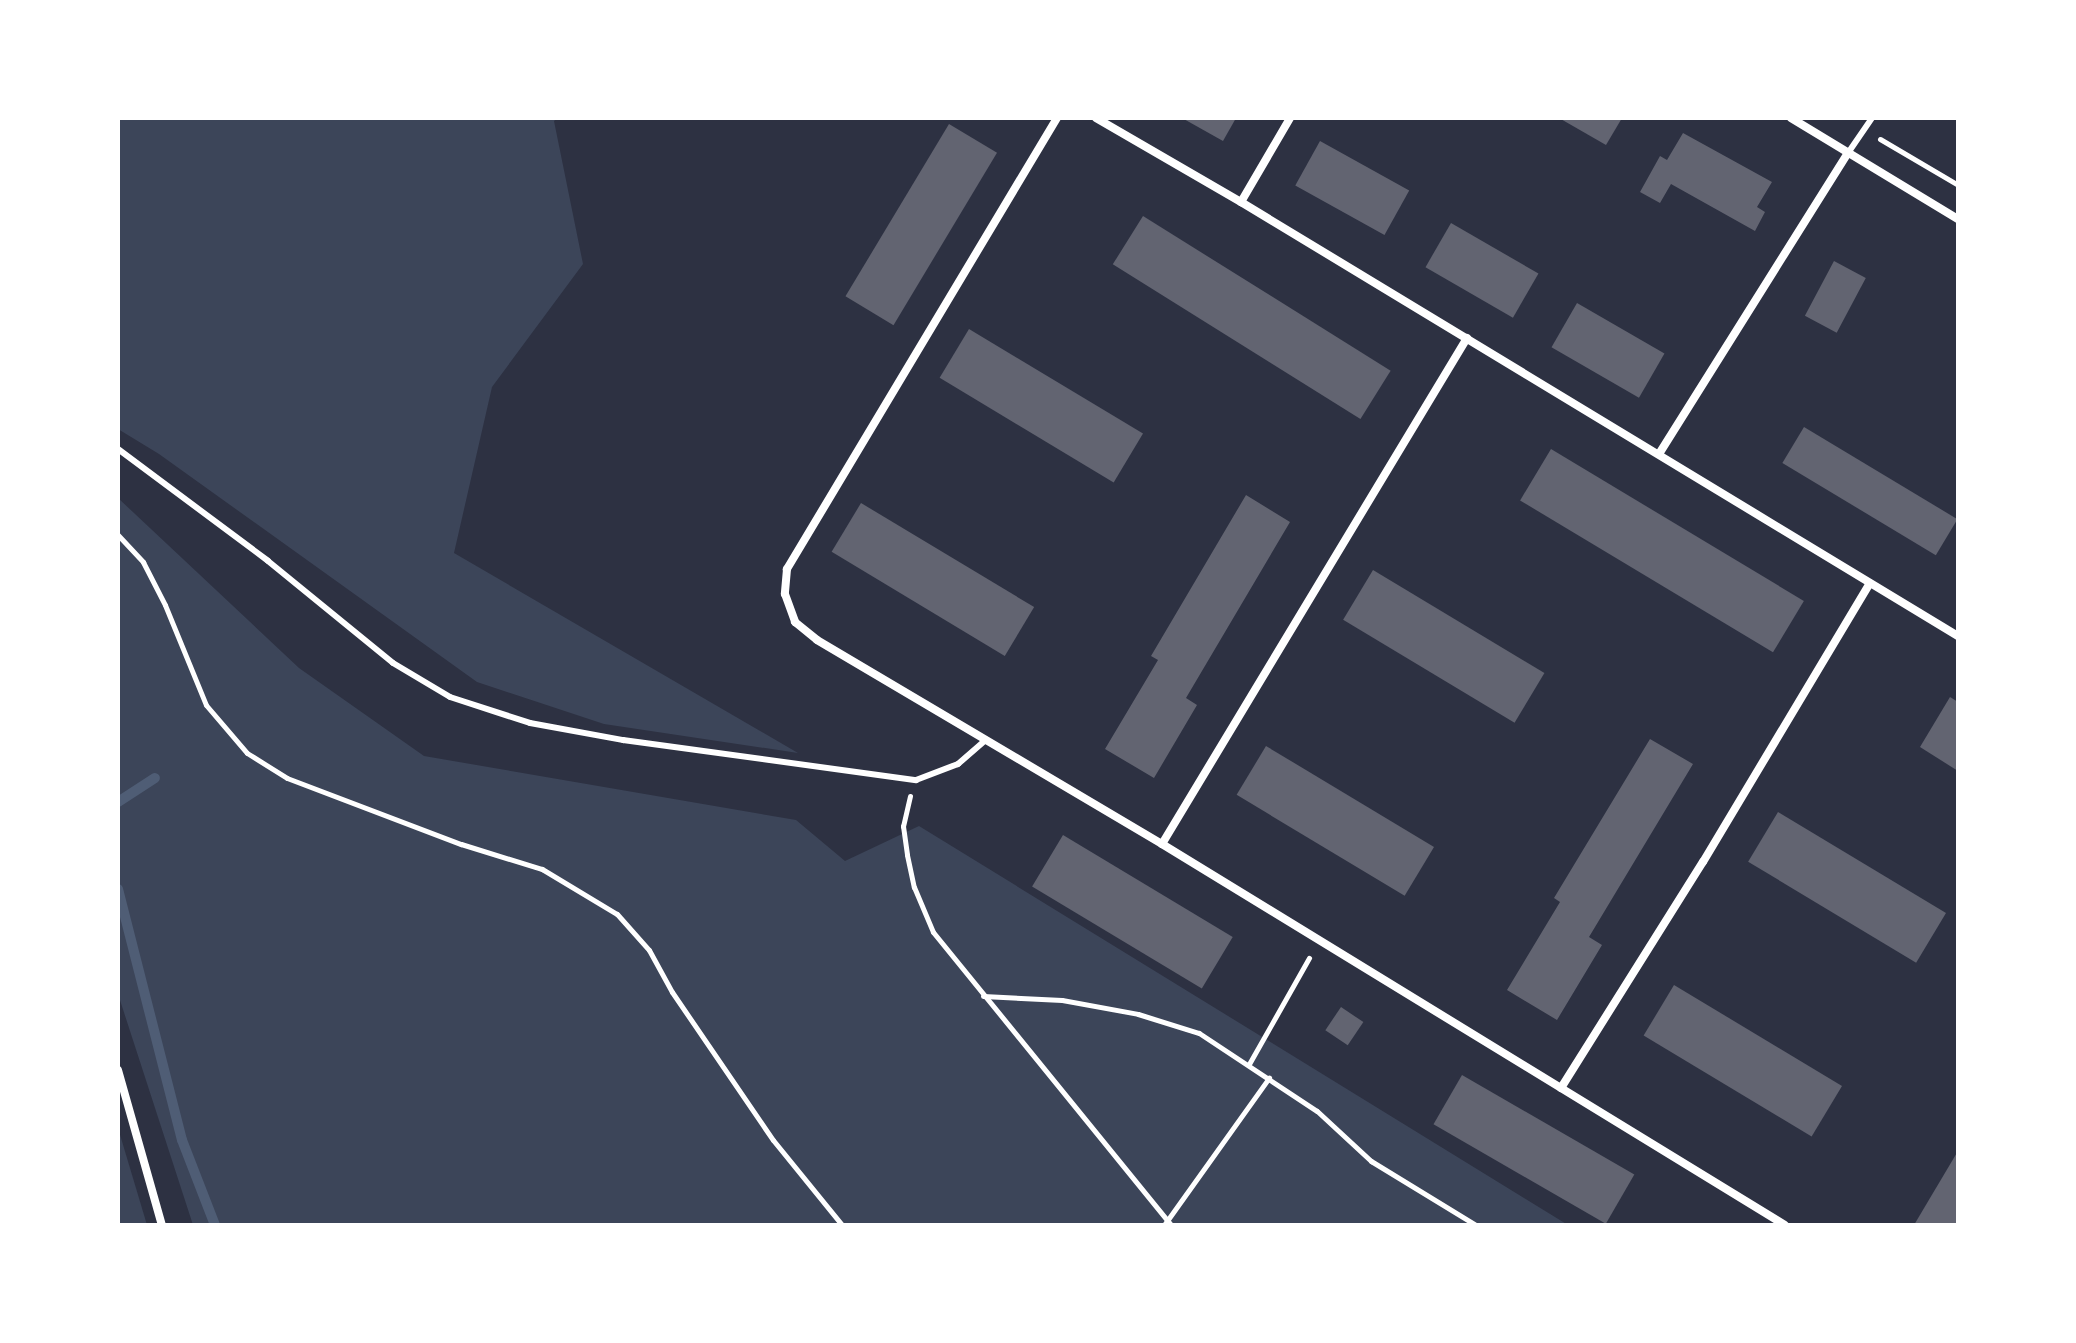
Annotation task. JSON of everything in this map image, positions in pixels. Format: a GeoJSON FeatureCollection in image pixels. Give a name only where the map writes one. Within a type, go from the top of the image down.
{"type":"FeatureCollection","features":[{"type":"Feature","properties":{"kind":"street"},"geometry":{"type":"LineString","coordinates":[[1057,118],[787,569],[785,594],[795,622],[817,640],[1162,844],[1785,1225]]}},
{"type":"Feature","properties":{"kind":"street"},"geometry":{"type":"LineString","coordinates":[[1096,118],[1241,202],[1958,636]]}},
{"type":"Feature","properties":{"kind":"street"},"geometry":{"type":"LineString","coordinates":[[1241,202],[1290,118]]}},
{"type":"Feature","properties":{"kind":"street"},"geometry":{"type":"LineString","coordinates":[[1791,118],[1958,219]]}},
{"type":"Feature","properties":{"kind":"street"},"geometry":{"type":"LineString","coordinates":[[1659,454],[1848,153]]}},
{"type":"Feature","properties":{"kind":"street"},"geometry":{"type":"LineString","coordinates":[[1162,844],[1467,338]]}},
{"type":"Feature","properties":{"kind":"street"},"geometry":{"type":"LineString","coordinates":[[1561,1088],[1696,874],[1870,583]]}},
{"type":"Feature","properties":{"kind":"street"},"geometry":{"type":"LineString","coordinates":[[118,1070],[162,1225]]}},
{"type":"Feature","properties":{"kind":"lane"},"geometry":{"type":"LineString","coordinates":[[1848,153],[1872,118]]}},
{"type":"Feature","properties":{"kind":"lane"},"geometry":{"type":"LineString","coordinates":[[118,449],[268,561],[393,663],[450,697],[530,723],[623,740],[916,780],[958,764],[987,739]]}},
{"type":"Feature","properties":{"kind":"path"},"geometry":{"type":"LineString","coordinates":[[1864,129],[1958,185]]}},
{"type":"Feature","properties":{"kind":"path"},"geometry":{"type":"LineString","coordinates":[[118,535],[149,572],[206,705],[247,753],[287,778],[461,844],[542,869],[617,914],[649,950],[672,992],[773,1140],[842,1225]]}},
{"type":"Feature","properties":{"kind":"path"},"geometry":{"type":"LineString","coordinates":[[916,780],[903,826],[914,887],[933,932],[1168,1224],[1269,1078]]}},
{"type":"Feature","properties":{"kind":"path"},"geometry":{"type":"LineString","coordinates":[[1249,1064],[1309,958]]}},
{"type":"Feature","properties":{"kind":"path"},"geometry":{"type":"LineString","coordinates":[[983,996],[1062,1000],[1138,1014],[1199,1033],[1317,1111],[1371,1161],[1476,1225]]}},
{"type":"Feature","properties":{"kind":"shaded area"},"geometry":{"type":"Polygon","coordinates":[[[118,118],[557,118],[554,121],[583,264],[492,387],[454,553],[798,753],[604,724],[477,682],[159,454],[118,429],[118,118]]]}},
{"type":"Feature","properties":{"kind":"shaded area"},"geometry":{"type":"Polygon","coordinates":[[[118,498],[299,668],[424,756],[796,820],[845,861],[919,826],[1568,1225],[193,1225],[118,994],[118,498]]]}},
{"type":"Feature","properties":{"kind":"shaded area"},"geometry":{"type":"Polygon","coordinates":[[[118,1128],[147,1225],[118,1225],[118,1128]]]}},
{"type":"Feature","properties":{"kind":"building"},"geometry":{"type":"Polygon","coordinates":[[[1182,118],[1236,118],[1223,141],[1182,118]]]}},
{"type":"Feature","properties":{"kind":"building"},"geometry":{"type":"Polygon","coordinates":[[[1559,118],[1622,118],[1606,145],[1559,118]]]}},
{"type":"Feature","properties":{"kind":"building"},"geometry":{"type":"Polygon","coordinates":[[[949,124],[997,153],[893,325],[845,296],[949,124]]]}},
{"type":"Feature","properties":{"kind":"building"},"geometry":{"type":"Polygon","coordinates":[[[1683,133],[1772,182],[1757,207],[1765,212],[1755,231],[1671,184],[1660,203],[1640,192],[1660,156],[1667,160],[1683,133]]]}},
{"type":"Feature","properties":{"kind":"building"},"geometry":{"type":"Polygon","coordinates":[[[1320,141],[1409,190],[1384,235],[1295,186],[1320,141]]]}},
{"type":"Feature","properties":{"kind":"building"},"geometry":{"type":"Polygon","coordinates":[[[1143,216],[1391,371],[1360,419],[1113,264],[1143,216]]]}},
{"type":"Feature","properties":{"kind":"building"},"geometry":{"type":"Polygon","coordinates":[[[1451,223],[1538,274],[1513,318],[1426,267],[1451,223]]]}},
{"type":"Feature","properties":{"kind":"building"},"geometry":{"type":"Polygon","coordinates":[[[1834,261],[1866,278],[1837,333],[1805,316],[1834,261]]]}},
{"type":"Feature","properties":{"kind":"building"},"geometry":{"type":"Polygon","coordinates":[[[1577,303],[1664,354],[1639,398],[1552,347],[1577,303]]]}},
{"type":"Feature","properties":{"kind":"building"},"geometry":{"type":"Polygon","coordinates":[[[969,329],[1143,434],[1114,482],[940,378],[969,329]]]}},
{"type":"Feature","properties":{"kind":"building"},"geometry":{"type":"Polygon","coordinates":[[[1804,427],[1957,519],[1936,555],[1782,463],[1804,427]]]}},
{"type":"Feature","properties":{"kind":"building"},"geometry":{"type":"Polygon","coordinates":[[[1551,449],[1804,601],[1773,652],[1520,500],[1551,449]]]}},
{"type":"Feature","properties":{"kind":"building"},"geometry":{"type":"Polygon","coordinates":[[[1246,495],[1290,522],[1186,698],[1197,705],[1154,778],[1105,749],[1158,660],[1151,656],[1246,495]]]}},
{"type":"Feature","properties":{"kind":"building"},"geometry":{"type":"Polygon","coordinates":[[[861,503],[1034,607],[1005,656],[832,552],[861,503]]]}},
{"type":"Feature","properties":{"kind":"building"},"geometry":{"type":"Polygon","coordinates":[[[1373,570],[1544,673],[1515,723],[1343,620],[1373,570]]]}},
{"type":"Feature","properties":{"kind":"building"},"geometry":{"type":"Polygon","coordinates":[[[1950,697],[1958,702],[1958,771],[1920,747],[1950,697]]]}},
{"type":"Feature","properties":{"kind":"building"},"geometry":{"type":"Polygon","coordinates":[[[1650,739],[1693,764],[1589,937],[1602,945],[1557,1020],[1507,990],[1560,902],[1554,898],[1650,739]]]}},
{"type":"Feature","properties":{"kind":"building"},"geometry":{"type":"Polygon","coordinates":[[[1266,746],[1434,847],[1405,896],[1237,795],[1266,746]]]}},
{"type":"Feature","properties":{"kind":"building"},"geometry":{"type":"Polygon","coordinates":[[[1778,812],[1946,913],[1916,963],[1748,862],[1778,812]]]}},
{"type":"Feature","properties":{"kind":"building"},"geometry":{"type":"Polygon","coordinates":[[[1063,835],[1233,937],[1202,988],[1032,886],[1063,835]]]}},
{"type":"Feature","properties":{"kind":"building"},"geometry":{"type":"Polygon","coordinates":[[[1674,985],[1842,1086],[1812,1137],[1644,1036],[1674,985]]]}},
{"type":"Feature","properties":{"kind":"building"},"geometry":{"type":"Polygon","coordinates":[[[1341,1007],[1363,1022],[1348,1045],[1325,1030],[1341,1007]]]}},
{"type":"Feature","properties":{"kind":"building"},"geometry":{"type":"Polygon","coordinates":[[[1462,1075],[1634,1174],[1606,1224],[1434,1124],[1462,1075]]]}},
{"type":"Feature","properties":{"kind":"building"},"geometry":{"type":"Polygon","coordinates":[[[1958,1151],[1958,1225],[1914,1225],[1958,1151]]]}},
{"type":"Feature","properties":{"kind":"waterway"},"geometry":{"type":"LineString","coordinates":[[118,802],[155,778]]}},
{"type":"Feature","properties":{"kind":"waterway"},"geometry":{"type":"LineString","coordinates":[[118,889],[182,1140],[215,1225]]}}]}
